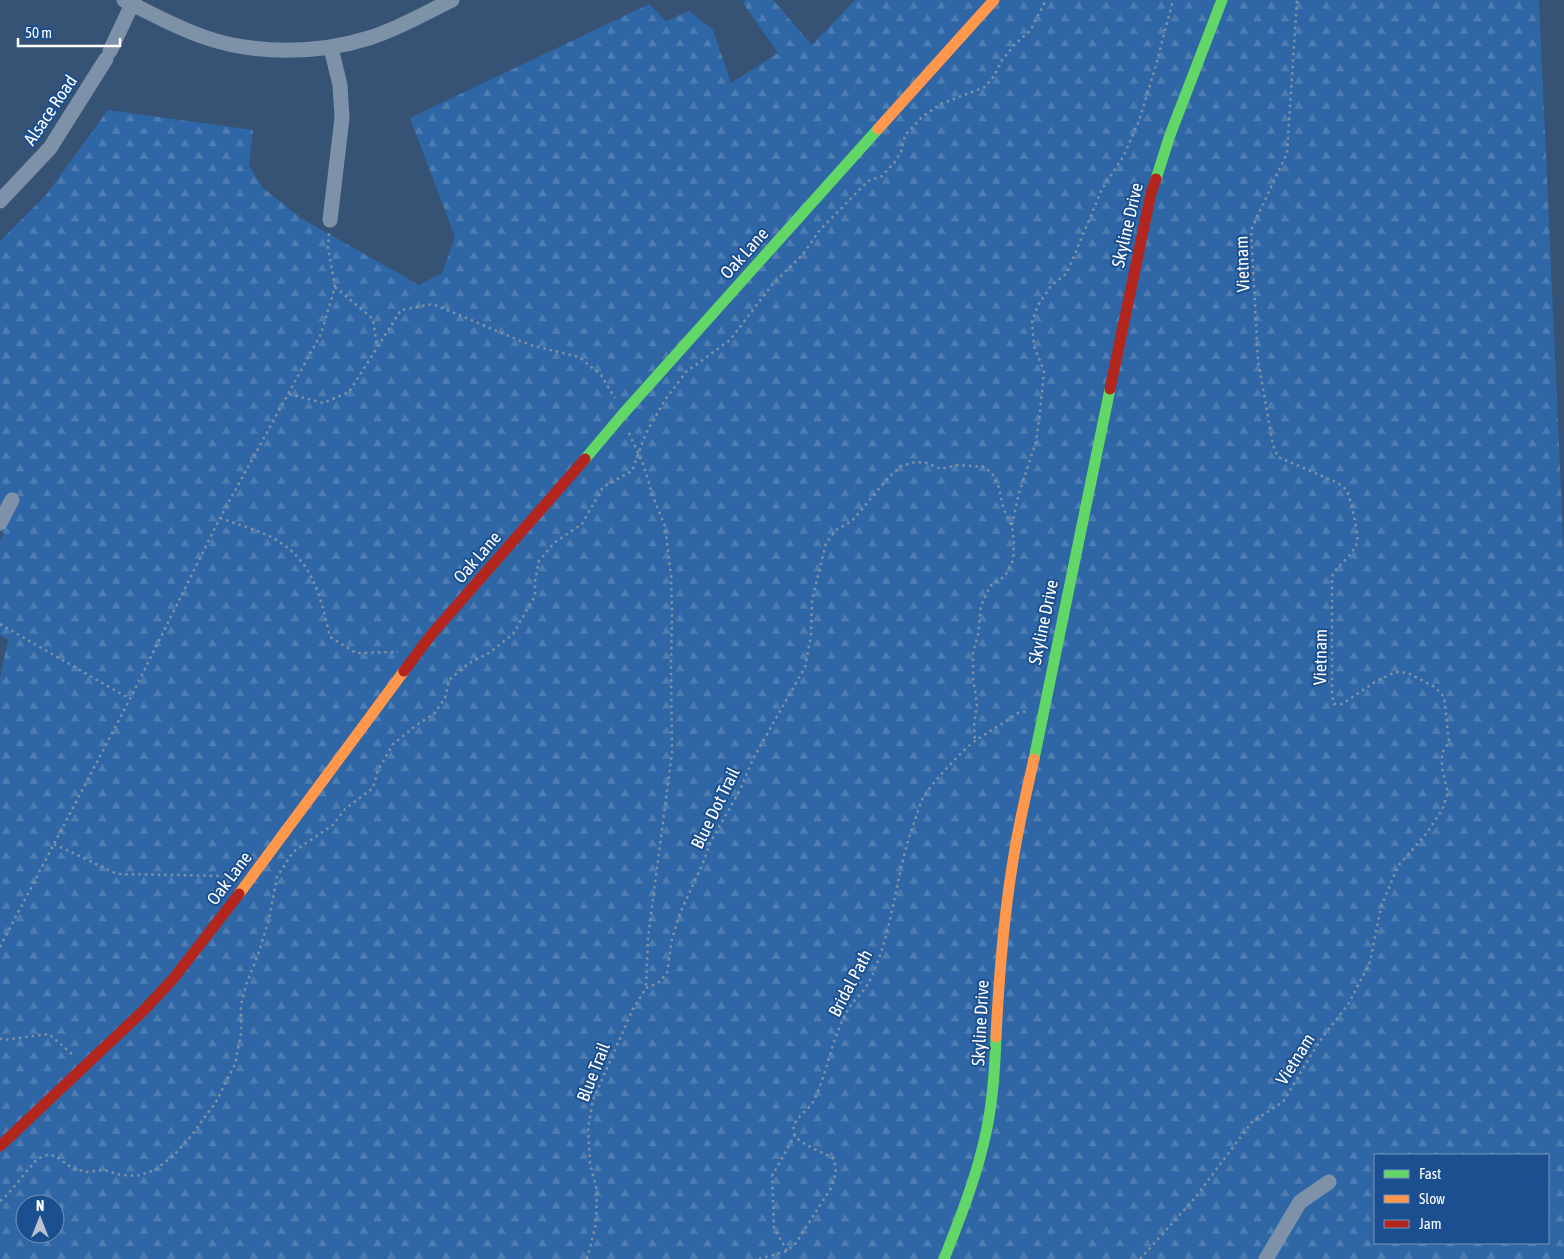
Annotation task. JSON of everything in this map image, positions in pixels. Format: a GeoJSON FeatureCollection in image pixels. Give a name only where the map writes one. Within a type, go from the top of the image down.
{"type":"FeatureCollection","features":[{"type":"Feature","properties":{"kind":"street"},"geometry":{"type":"LineString","coordinates":[[130,1],[205,38],[226,43],[288,50],[331,48],[371,38],[452,0]]}},
{"type":"Feature","properties":{"kind":"street","name":"Oak Lane"},"geometry":{"type":"LineString","coordinates":[[0,1146],[143,1011],[173,979],[431,635],[568,480],[622,415],[994,0]]}},
{"type":"Feature","properties":{"kind":"street","name":"Skyline Drive"},"geometry":{"type":"LineString","coordinates":[[944,1259],[973,1179],[990,1112],[996,1057],[999,983],[1005,910],[1015,849],[1151,193],[1170,135],[1222,0]]}},
{"type":"Feature","properties":{"kind":"street","name":"Alsace Road"},"geometry":{"type":"LineString","coordinates":[[0,201],[50,148],[108,55],[130,1]]}},
{"type":"Feature","properties":{"kind":"street"},"geometry":{"type":"LineString","coordinates":[[330,220],[342,118],[340,85],[331,48]]}},
{"type":"Feature","properties":{"kind":"street"},"geometry":{"type":"LineString","coordinates":[[0,523],[12,500]]}},
{"type":"Feature","properties":{"kind":"street"},"geometry":{"type":"LineString","coordinates":[[1266,1259],[1300,1202],[1329,1182]]}},
{"type":"Feature","properties":{"kind":"path"},"geometry":{"type":"LineString","coordinates":[[0,1201],[37,1160],[47,1155],[56,1156],[72,1168],[88,1172],[104,1170],[137,1176],[155,1170],[173,1156],[191,1136],[216,1102],[235,1064],[241,1033],[241,1005],[246,986],[269,919],[277,877],[293,852],[333,825],[345,809],[373,788],[378,770],[392,744],[434,714],[444,698],[449,680],[469,663],[488,653],[513,634],[535,596],[535,581],[539,561],[554,543],[582,524],[603,487],[632,471],[646,433],[665,400],[686,372],[730,340],[772,285],[804,253],[819,231],[868,181],[882,176],[901,152],[905,135],[923,116],[941,104],[985,87],[994,76],[1002,60],[1015,44],[1030,31],[1046,0]]}},
{"type":"Feature","properties":{"kind":"path"},"geometry":{"type":"LineString","coordinates":[[1012,527],[1019,493],[1036,442],[1040,412],[1044,371],[1034,346],[1032,322],[1038,304],[1051,286],[1067,273],[1102,189],[1123,157],[1139,121],[1173,0]]}},
{"type":"Feature","properties":{"kind":"path","name":"Vietnam"},"geometry":{"type":"LineString","coordinates":[[1140,1259],[1194,1199],[1252,1122],[1283,1102],[1319,1042],[1348,1003],[1370,962],[1381,907],[1398,866],[1426,834],[1442,810],[1448,794],[1442,768],[1442,753],[1450,742],[1444,697],[1435,687],[1408,673],[1395,672],[1375,682],[1342,704],[1334,704],[1332,695],[1332,576],[1336,568],[1351,553],[1358,541],[1356,525],[1347,490],[1338,483],[1278,457],[1273,445],[1268,421],[1258,360],[1252,230],[1287,153],[1297,0]]}},
{"type":"Feature","properties":{"kind":"path"},"geometry":{"type":"LineString","coordinates":[[0,947],[130,699],[220,518],[321,334],[335,287],[328,248],[330,220]]}},
{"type":"Feature","properties":{"kind":"path"},"geometry":{"type":"LineString","coordinates":[[335,287],[373,319],[378,348]]}},
{"type":"Feature","properties":{"kind":"path","name":"Blue Dot Trail"},"geometry":{"type":"LineString","coordinates":[[289,394],[323,403],[349,392],[401,310],[432,304],[530,345],[579,357],[601,375],[613,394],[638,453],[665,526],[671,576],[672,752],[648,938],[646,988],[658,983],[667,973],[672,939],[680,913],[710,843],[740,790],[753,759],[784,701],[805,667],[811,636],[812,600],[826,542],[836,530],[852,521],[888,478],[901,466],[915,462],[927,463],[941,469],[958,465],[985,467],[993,475],[999,488],[1003,507],[1012,527],[1014,542],[1013,560],[1004,576],[990,586],[981,606],[978,635],[973,653],[973,678],[977,704],[974,726],[976,741]]}},
{"type":"Feature","properties":{"kind":"path"},"geometry":{"type":"LineString","coordinates":[[220,518],[278,540],[302,560],[320,596],[330,637],[356,653],[401,652],[414,658]]}},
{"type":"Feature","properties":{"kind":"path"},"geometry":{"type":"LineString","coordinates":[[0,624],[130,699]]}},
{"type":"Feature","properties":{"kind":"path","name":"Bridal Path"},"geometry":{"type":"LineString","coordinates":[[787,1251],[774,1228],[772,1176],[795,1135],[794,1129],[797,1120],[812,1104],[848,1010],[869,982],[881,956],[908,840],[923,798],[964,750],[1018,713],[1034,710]]}},
{"type":"Feature","properties":{"kind":"path"},"geometry":{"type":"LineString","coordinates":[[54,844],[116,874],[252,876]]}},
{"type":"Feature","properties":{"kind":"path","name":"Blue Trail"},"geometry":{"type":"LineString","coordinates":[[587,1259],[596,1224],[597,1190],[590,1164],[588,1128],[593,1100],[633,1009],[646,988]]}},
{"type":"Feature","properties":{"kind":"path"},"geometry":{"type":"LineString","coordinates":[[0,1038],[3,1040],[49,1034],[85,1066]]}},
{"type":"Feature","properties":{"kind":"path"},"geometry":{"type":"LineString","coordinates":[[759,1259],[787,1251],[796,1243],[831,1188],[836,1172],[834,1159],[824,1152],[800,1142],[795,1135]]}},
{"type":"Feature","properties":{"kind":"green space"},"geometry":{"type":"Polygon","coordinates":[[[745,0],[773,0],[812,45],[855,0],[1539,0],[1564,556],[1564,1259],[0,1259],[0,678],[8,640],[0,635],[0,541],[4,533],[0,531],[0,241],[46,195],[108,110],[253,130],[249,166],[263,188],[301,218],[419,285],[442,273],[455,237],[410,118],[649,4],[666,21],[689,11],[713,30],[731,83],[778,53],[743,3],[745,0]]]}},
{"type":"Feature","properties":{"kind":"traffic: fast"},"geometry":{"type":"LineString","coordinates":[[1156,179],[1170,135],[1222,0]]}},
{"type":"Feature","properties":{"kind":"traffic: fast"},"geometry":{"type":"LineString","coordinates":[[585,459],[622,415],[878,129]]}},
{"type":"Feature","properties":{"kind":"traffic: fast"},"geometry":{"type":"LineString","coordinates":[[1034,759],[1110,389]]}},
{"type":"Feature","properties":{"kind":"traffic: fast"},"geometry":{"type":"LineString","coordinates":[[944,1259],[957,1227],[983,1145],[992,1094],[996,1037]]}},
{"type":"Feature","properties":{"kind":"traffic: slow"},"geometry":{"type":"LineString","coordinates":[[878,129],[994,0]]}},
{"type":"Feature","properties":{"kind":"traffic: slow"},"geometry":{"type":"LineString","coordinates":[[239,894],[404,671]]}},
{"type":"Feature","properties":{"kind":"traffic: slow"},"geometry":{"type":"LineString","coordinates":[[996,1037],[1000,966],[1011,872],[1034,759]]}},
{"type":"Feature","properties":{"kind":"traffic: jam"},"geometry":{"type":"LineString","coordinates":[[1110,389],[1151,193],[1156,179]]}},
{"type":"Feature","properties":{"kind":"traffic: jam"},"geometry":{"type":"LineString","coordinates":[[404,671],[431,635],[585,459]]}},
{"type":"Feature","properties":{"kind":"traffic: jam"},"geometry":{"type":"LineString","coordinates":[[0,1146],[143,1011],[173,979],[239,894]]}}]}
